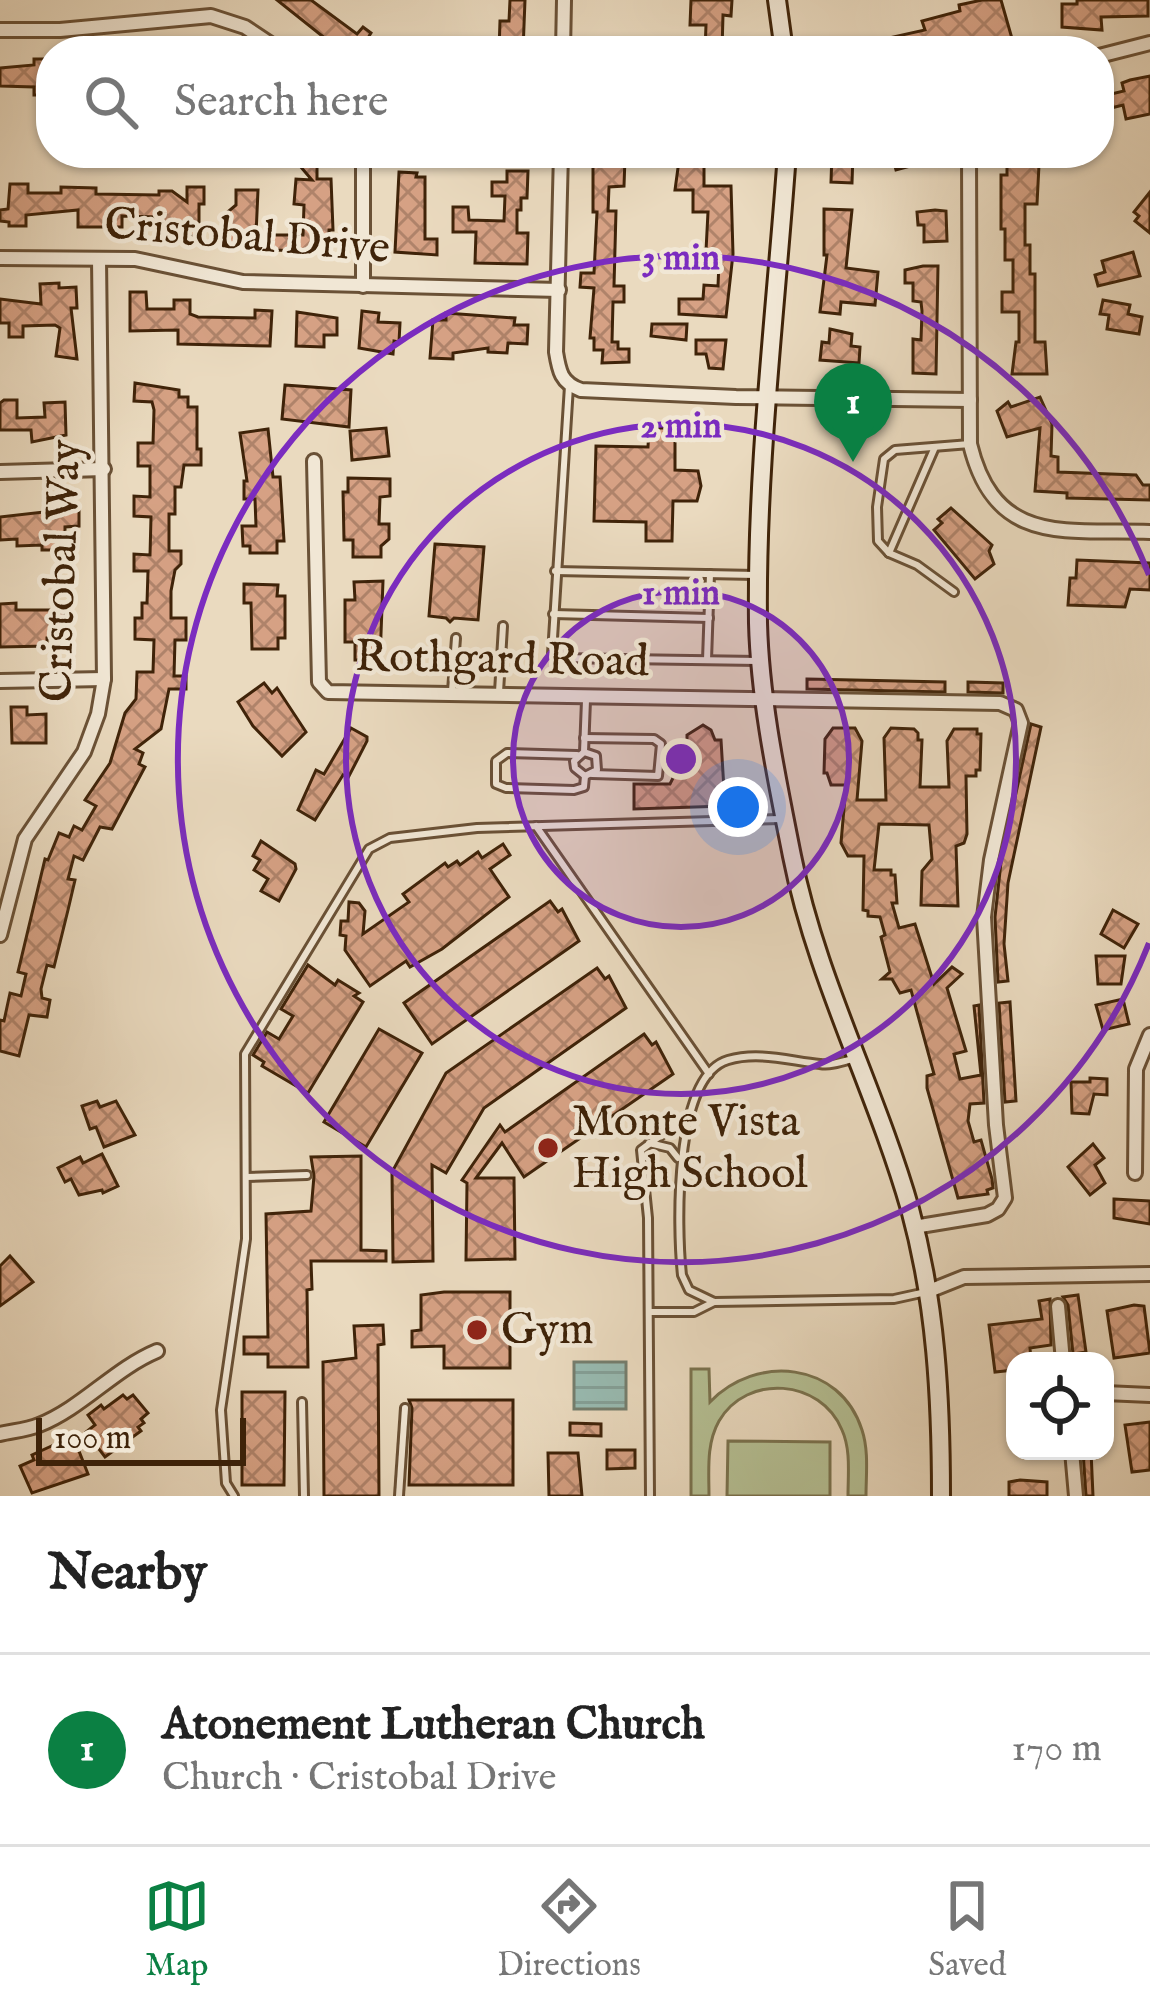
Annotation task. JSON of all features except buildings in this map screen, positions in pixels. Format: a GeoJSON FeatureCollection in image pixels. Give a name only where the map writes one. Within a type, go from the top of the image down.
{"type":"FeatureCollection","features":[{"type":"Feature","properties":{"kind":"main road"},"geometry":{"type":"LineString","coordinates":[[776,0],[782,36]]}},
{"type":"Feature","properties":{"kind":"main road"},"geometry":{"type":"LineString","coordinates":[[786,168],[760,575],[765,701],[814,939],[914,1227],[929,1291],[941,1393],[941,1496]]}},
{"type":"Feature","properties":{"kind":"street"},"geometry":{"type":"LineString","coordinates":[[563,36],[564,0]]}},
{"type":"Feature","properties":{"kind":"street"},"geometry":{"type":"LineString","coordinates":[[0,30],[60,30],[211,16],[258,36]]}},
{"type":"Feature","properties":{"kind":"street"},"geometry":{"type":"LineString","coordinates":[[1114,52],[1150,43]]}},
{"type":"Feature","properties":{"kind":"street"},"geometry":{"type":"LineString","coordinates":[[363,168],[363,286]]}},
{"type":"Feature","properties":{"kind":"street"},"geometry":{"type":"LineString","coordinates":[[561,168],[556,352],[560,373],[569,386],[769,398],[970,400]]}},
{"type":"Feature","properties":{"kind":"street"},"geometry":{"type":"LineString","coordinates":[[969,168],[970,444],[988,488],[1031,527],[1150,532]]}},
{"type":"Feature","properties":{"kind":"street","name":"Cristobal Drive"},"geometry":{"type":"LineString","coordinates":[[0,258],[135,259],[243,282],[560,290]]}},
{"type":"Feature","properties":{"kind":"street","name":"Cristobal Way"},"geometry":{"type":"LineString","coordinates":[[0,934],[25,839],[84,752],[104,679],[99,259]]}},
{"type":"Feature","properties":{"kind":"street","name":"Rothgard Road"},"geometry":{"type":"LineString","coordinates":[[314,460],[320,682],[328,692],[799,698],[1012,706],[1021,718],[984,917],[996,1125],[1007,1191],[1002,1204],[987,1215],[914,1227]]}},
{"type":"Feature","properties":{"kind":"street"},"geometry":{"type":"LineString","coordinates":[[0,472],[104,469]]}},
{"type":"Feature","properties":{"kind":"street"},"geometry":{"type":"LineString","coordinates":[[0,681],[104,679]]}},
{"type":"Feature","properties":{"kind":"street"},"geometry":{"type":"LineString","coordinates":[[1135,1173],[1136,1069],[1150,1035]]}},
{"type":"Feature","properties":{"kind":"street"},"geometry":{"type":"LineString","coordinates":[[929,1291],[964,1277],[1150,1274]]}},
{"type":"Feature","properties":{"kind":"street"},"geometry":{"type":"LineString","coordinates":[[1058,1306],[1063,1352]]}},
{"type":"Feature","properties":{"kind":"street"},"geometry":{"type":"LineString","coordinates":[[0,1434],[56,1417],[135,1360],[157,1351]]}},
{"type":"Feature","properties":{"kind":"street"},"geometry":{"type":"LineString","coordinates":[[1114,1393],[1150,1395]]}},
{"type":"Feature","properties":{"kind":"street"},"geometry":{"type":"LineString","coordinates":[[1073,1460],[1076,1496]]}},
{"type":"Feature","properties":{"kind":"lane"},"geometry":{"type":"LineString","coordinates":[[569,386],[551,648],[556,658],[761,661]]}},
{"type":"Feature","properties":{"kind":"lane"},"geometry":{"type":"LineString","coordinates":[[954,592],[878,542],[884,459],[895,450],[970,444]]}},
{"type":"Feature","properties":{"kind":"lane"},"geometry":{"type":"LineString","coordinates":[[889,553],[935,447]]}},
{"type":"Feature","properties":{"kind":"lane"},"geometry":{"type":"LineString","coordinates":[[555,571],[760,575]]}},
{"type":"Feature","properties":{"kind":"lane"},"geometry":{"type":"LineString","coordinates":[[707,660],[710,574]]}},
{"type":"Feature","properties":{"kind":"lane"},"geometry":{"type":"LineString","coordinates":[[553,614],[709,618]]}},
{"type":"Feature","properties":{"kind":"lane"},"geometry":{"type":"LineString","coordinates":[[498,695],[503,626]]}},
{"type":"Feature","properties":{"kind":"lane"},"geometry":{"type":"LineString","coordinates":[[452,695],[456,638]]}},
{"type":"Feature","properties":{"kind":"lane"},"geometry":{"type":"LineString","coordinates":[[584,738],[653,740],[661,745],[658,776],[589,775],[574,768],[584,738],[586,698]]}},
{"type":"Feature","properties":{"kind":"lane"},"geometry":{"type":"LineString","coordinates":[[507,753],[580,753],[596,756],[598,763],[584,787],[506,788],[496,784],[496,761],[507,753]]}},
{"type":"Feature","properties":{"kind":"lane"},"geometry":{"type":"LineString","coordinates":[[234,1496],[226,1483],[221,1410],[246,1239],[244,1054],[369,849],[391,838],[536,826],[786,819]]}},
{"type":"Feature","properties":{"kind":"lane"},"geometry":{"type":"LineString","coordinates":[[536,826],[710,1074]]}},
{"type":"Feature","properties":{"kind":"lane"},"geometry":{"type":"LineString","coordinates":[[857,1058],[826,1065],[761,1056],[729,1059],[710,1074],[690,1113],[680,1161],[682,1275],[689,1290],[714,1301],[894,1299],[929,1291]]}},
{"type":"Feature","properties":{"kind":"lane"},"geometry":{"type":"LineString","coordinates":[[650,1496],[648,1218],[641,1150],[690,1113]]}},
{"type":"Feature","properties":{"kind":"lane"},"geometry":{"type":"LineString","coordinates":[[649,1143],[670,1148],[680,1161]]}},
{"type":"Feature","properties":{"kind":"lane"},"geometry":{"type":"LineString","coordinates":[[246,1177],[307,1175]]}},
{"type":"Feature","properties":{"kind":"lane"},"geometry":{"type":"LineString","coordinates":[[649,1312],[694,1312],[714,1301]]}},
{"type":"Feature","properties":{"kind":"lane"},"geometry":{"type":"LineString","coordinates":[[302,1402],[304,1496]]}},
{"type":"Feature","properties":{"kind":"lane"},"geometry":{"type":"LineString","coordinates":[[399,1496],[405,1408]]}},
{"type":"Feature","properties":{"kind":"green space"},"geometry":{"type":"Polygon","coordinates":[[[691,1369],[709,1369],[710,1402],[750,1376],[773,1372],[816,1378],[835,1390],[851,1407],[862,1430],[866,1496],[848,1496],[847,1446],[832,1413],[818,1400],[783,1388],[747,1395],[731,1406],[712,1439],[709,1496],[691,1496],[691,1369]]]}},
{"type":"Feature","properties":{"kind":"green space"},"geometry":{"type":"Polygon","coordinates":[[[728,1441],[830,1442],[830,1496],[727,1496],[728,1441]]]}},
{"type":"Feature","properties":{"kind":"water"},"geometry":{"type":"Polygon","coordinates":[[[574,1362],[626,1362],[626,1409],[574,1409],[574,1362]]]}},
{"type":"Feature","properties":{"kind":"place","name":"Atonement Lutheran Church"},"geometry":{"type":"Point","coordinates":[853,462]}},
{"type":"Feature","properties":{"kind":"place","name":"Monte Vista High School"},"geometry":{"type":"Point","coordinates":[548,1148]}},
{"type":"Feature","properties":{"kind":"place","name":"Gym"},"geometry":{"type":"Point","coordinates":[477,1330]}}]}
